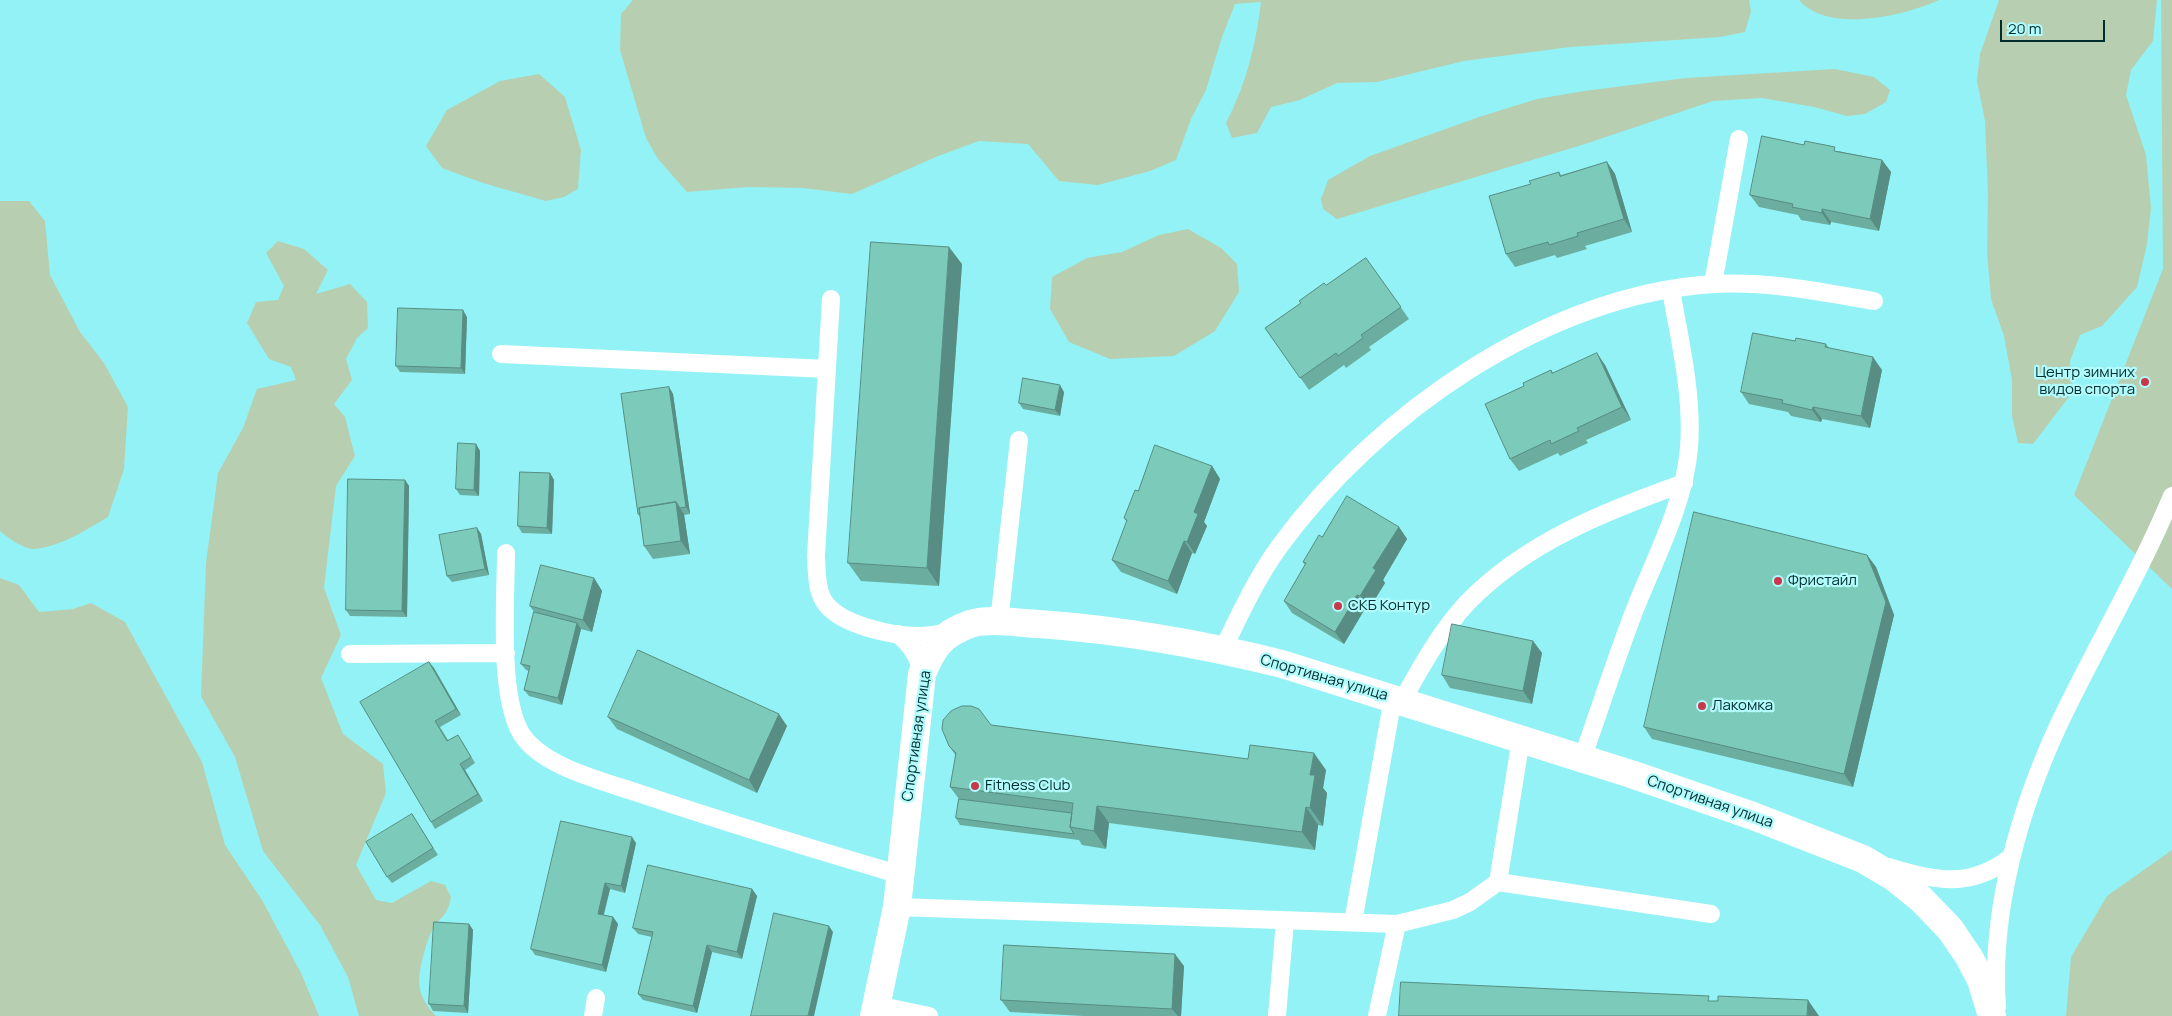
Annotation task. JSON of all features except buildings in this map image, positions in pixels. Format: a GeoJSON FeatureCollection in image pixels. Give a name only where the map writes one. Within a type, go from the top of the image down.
{"type":"FeatureCollection","features":[{"type":"Feature","properties":{"kind":"street","name":"Спортивная улица"},"geometry":{"type":"LineString","coordinates":[[875,1010],[897,907],[922,674],[928,658],[940,640],[954,631],[972,624],[999,622],[1106,630],[1223,650],[1295,668],[1521,739],[1752,816],[1863,859],[1894,878],[1915,894],[1950,930],[1969,957],[1981,980],[1992,1016]]}},
{"type":"Feature","properties":{"kind":"lane"},"geometry":{"type":"LineString","coordinates":[[1713,284],[1739,139]]}},
{"type":"Feature","properties":{"kind":"lane"},"geometry":{"type":"LineString","coordinates":[[1223,650],[1252,590],[1279,548],[1301,519],[1354,461],[1418,404],[1461,375],[1540,332],[1599,309],[1671,290],[1713,284],[1755,284],[1791,287],[1874,302]]}},
{"type":"Feature","properties":{"kind":"lane"},"geometry":{"type":"LineString","coordinates":[[1582,759],[1636,608],[1665,539],[1684,483],[1689,446],[1689,398],[1671,290]]}},
{"type":"Feature","properties":{"kind":"lane"},"geometry":{"type":"LineString","coordinates":[[831,298],[816,556],[817,581],[825,603],[837,615],[864,626],[898,634],[919,636],[954,631]]}},
{"type":"Feature","properties":{"kind":"lane"},"geometry":{"type":"LineString","coordinates":[[501,354],[827,369]]}},
{"type":"Feature","properties":{"kind":"lane"},"geometry":{"type":"LineString","coordinates":[[999,622],[1019,440]]}},
{"type":"Feature","properties":{"kind":"lane"},"geometry":{"type":"LineString","coordinates":[[1353,922],[1397,700],[1429,652],[1467,604],[1512,564],[1568,529],[1625,504],[1684,483]]}},
{"type":"Feature","properties":{"kind":"lane"},"geometry":{"type":"LineString","coordinates":[[1998,1016],[1996,946],[2010,857],[2058,726],[2172,496]]}},
{"type":"Feature","properties":{"kind":"lane"},"geometry":{"type":"LineString","coordinates":[[506,553],[506,653],[511,707],[516,724],[525,739],[542,754],[574,771],[737,826],[901,874]]}},
{"type":"Feature","properties":{"kind":"lane"},"geometry":{"type":"LineString","coordinates":[[898,634],[911,646],[918,656],[922,674]]}},
{"type":"Feature","properties":{"kind":"lane"},"geometry":{"type":"LineString","coordinates":[[350,654],[506,653]]}},
{"type":"Feature","properties":{"kind":"lane"},"geometry":{"type":"LineString","coordinates":[[1498,882],[1521,739]]}},
{"type":"Feature","properties":{"kind":"lane"},"geometry":{"type":"LineString","coordinates":[[1863,859],[1915,875],[1950,880],[1973,878],[1994,870],[2010,857]]}},
{"type":"Feature","properties":{"kind":"lane"},"geometry":{"type":"LineString","coordinates":[[897,907],[1397,924],[1453,910],[1470,902],[1498,882],[1712,914]]}},
{"type":"Feature","properties":{"kind":"lane"},"geometry":{"type":"LineString","coordinates":[[1277,1016],[1286,921]]}},
{"type":"Feature","properties":{"kind":"lane"},"geometry":{"type":"LineString","coordinates":[[1377,1016],[1397,924]]}},
{"type":"Feature","properties":{"kind":"lane"},"geometry":{"type":"LineString","coordinates":[[593,1016],[596,998]]}},
{"type":"Feature","properties":{"kind":"lane"},"geometry":{"type":"LineString","coordinates":[[875,1010],[929,1016]]}},
{"type":"Feature","properties":{"kind":"green space"},"geometry":{"type":"Polygon","coordinates":[[[633,0],[1749,0],[1751,11],[1745,32],[1720,37],[1570,47],[1464,61],[1377,82],[1337,83],[1300,100],[1271,107],[1257,133],[1232,138],[1226,123],[1245,79],[1256,34],[1261,2],[1235,4],[1222,37],[1206,90],[1191,119],[1176,160],[1150,171],[1098,185],[1059,181],[1028,144],[979,141],[938,156],[852,194],[803,188],[748,187],[687,192],[658,159],[646,138],[620,50],[621,14],[633,0]]]}},
{"type":"Feature","properties":{"kind":"green space"},"geometry":{"type":"Polygon","coordinates":[[[1799,0],[1939,0],[1906,12],[1887,16],[1847,19],[1828,17],[1812,10],[1799,0]]]}},
{"type":"Feature","properties":{"kind":"green space"},"geometry":{"type":"Polygon","coordinates":[[[1999,0],[2157,0],[2153,41],[2131,70],[2126,95],[2146,155],[2151,208],[2147,244],[2137,287],[2102,326],[2080,335],[2070,361],[2072,393],[2033,444],[2018,443],[2012,416],[2012,380],[2004,336],[1991,299],[1987,252],[1988,194],[1985,121],[1977,81],[1980,54],[1999,0]]]}},
{"type":"Feature","properties":{"kind":"green space","name":"Центр зимних видов спорта"},"geometry":{"type":"Polygon","coordinates":[[[2161,0],[2172,0],[2172,589],[2074,495],[2163,269],[2161,0]]]}},
{"type":"Feature","properties":{"kind":"green space"},"geometry":{"type":"Polygon","coordinates":[[[1835,69],[1874,77],[1890,90],[1886,102],[1865,114],[1847,116],[1814,107],[1762,98],[1713,101],[1585,144],[1337,219],[1323,209],[1321,199],[1328,180],[1370,156],[1479,117],[1537,99],[1686,78],[1835,69]]]}},
{"type":"Feature","properties":{"kind":"green space"},"geometry":{"type":"Polygon","coordinates":[[[539,74],[565,97],[581,150],[578,189],[564,197],[546,201],[483,183],[442,168],[426,146],[447,110],[500,81],[539,74]]]}},
{"type":"Feature","properties":{"kind":"green space"},"geometry":{"type":"Polygon","coordinates":[[[0,201],[29,201],[45,221],[50,275],[80,332],[104,363],[128,407],[124,469],[108,517],[55,545],[35,549],[22,546],[0,531],[0,201]]]}},
{"type":"Feature","properties":{"kind":"green space"},"geometry":{"type":"Polygon","coordinates":[[[1188,229],[1221,248],[1237,264],[1239,292],[1215,331],[1174,356],[1110,359],[1069,342],[1050,309],[1052,277],[1087,258],[1122,252],[1159,235],[1188,229]]]}},
{"type":"Feature","properties":{"kind":"green space"},"geometry":{"type":"Polygon","coordinates":[[[278,241],[304,249],[328,270],[316,294],[350,284],[367,302],[368,328],[357,338],[346,359],[352,380],[334,404],[345,417],[355,456],[336,486],[324,588],[341,635],[321,678],[343,734],[383,764],[386,793],[356,865],[376,900],[392,903],[431,881],[445,885],[451,897],[447,911],[429,937],[419,976],[419,987],[422,996],[436,1016],[359,1016],[348,977],[320,925],[263,851],[235,757],[201,696],[206,563],[218,473],[243,428],[257,389],[296,380],[291,367],[269,359],[247,323],[256,302],[278,300],[284,286],[266,253],[278,241]]]}},
{"type":"Feature","properties":{"kind":"green space"},"geometry":{"type":"Polygon","coordinates":[[[0,578],[19,585],[39,612],[73,609],[91,603],[125,622],[202,762],[225,845],[262,900],[301,973],[319,1016],[0,1016],[0,578]]]}},
{"type":"Feature","properties":{"kind":"green space"},"geometry":{"type":"Polygon","coordinates":[[[2172,850],[2172,1016],[2066,1016],[2071,957],[2107,896],[2172,850]]]}},
{"type":"Feature","properties":{"kind":"place","name":"Центр зимних видов спорта"},"geometry":{"type":"Point","coordinates":[2145,382]}},
{"type":"Feature","properties":{"kind":"place","name":"Фристайл"},"geometry":{"type":"Point","coordinates":[1778,581]}},
{"type":"Feature","properties":{"kind":"place","name":"СКБ Контур"},"geometry":{"type":"Point","coordinates":[1338,606]}},
{"type":"Feature","properties":{"kind":"place","name":"Лакомка"},"geometry":{"type":"Point","coordinates":[1702,706]}},
{"type":"Feature","properties":{"kind":"place","name":"Fitness Club"},"geometry":{"type":"Point","coordinates":[975,786]}}]}
